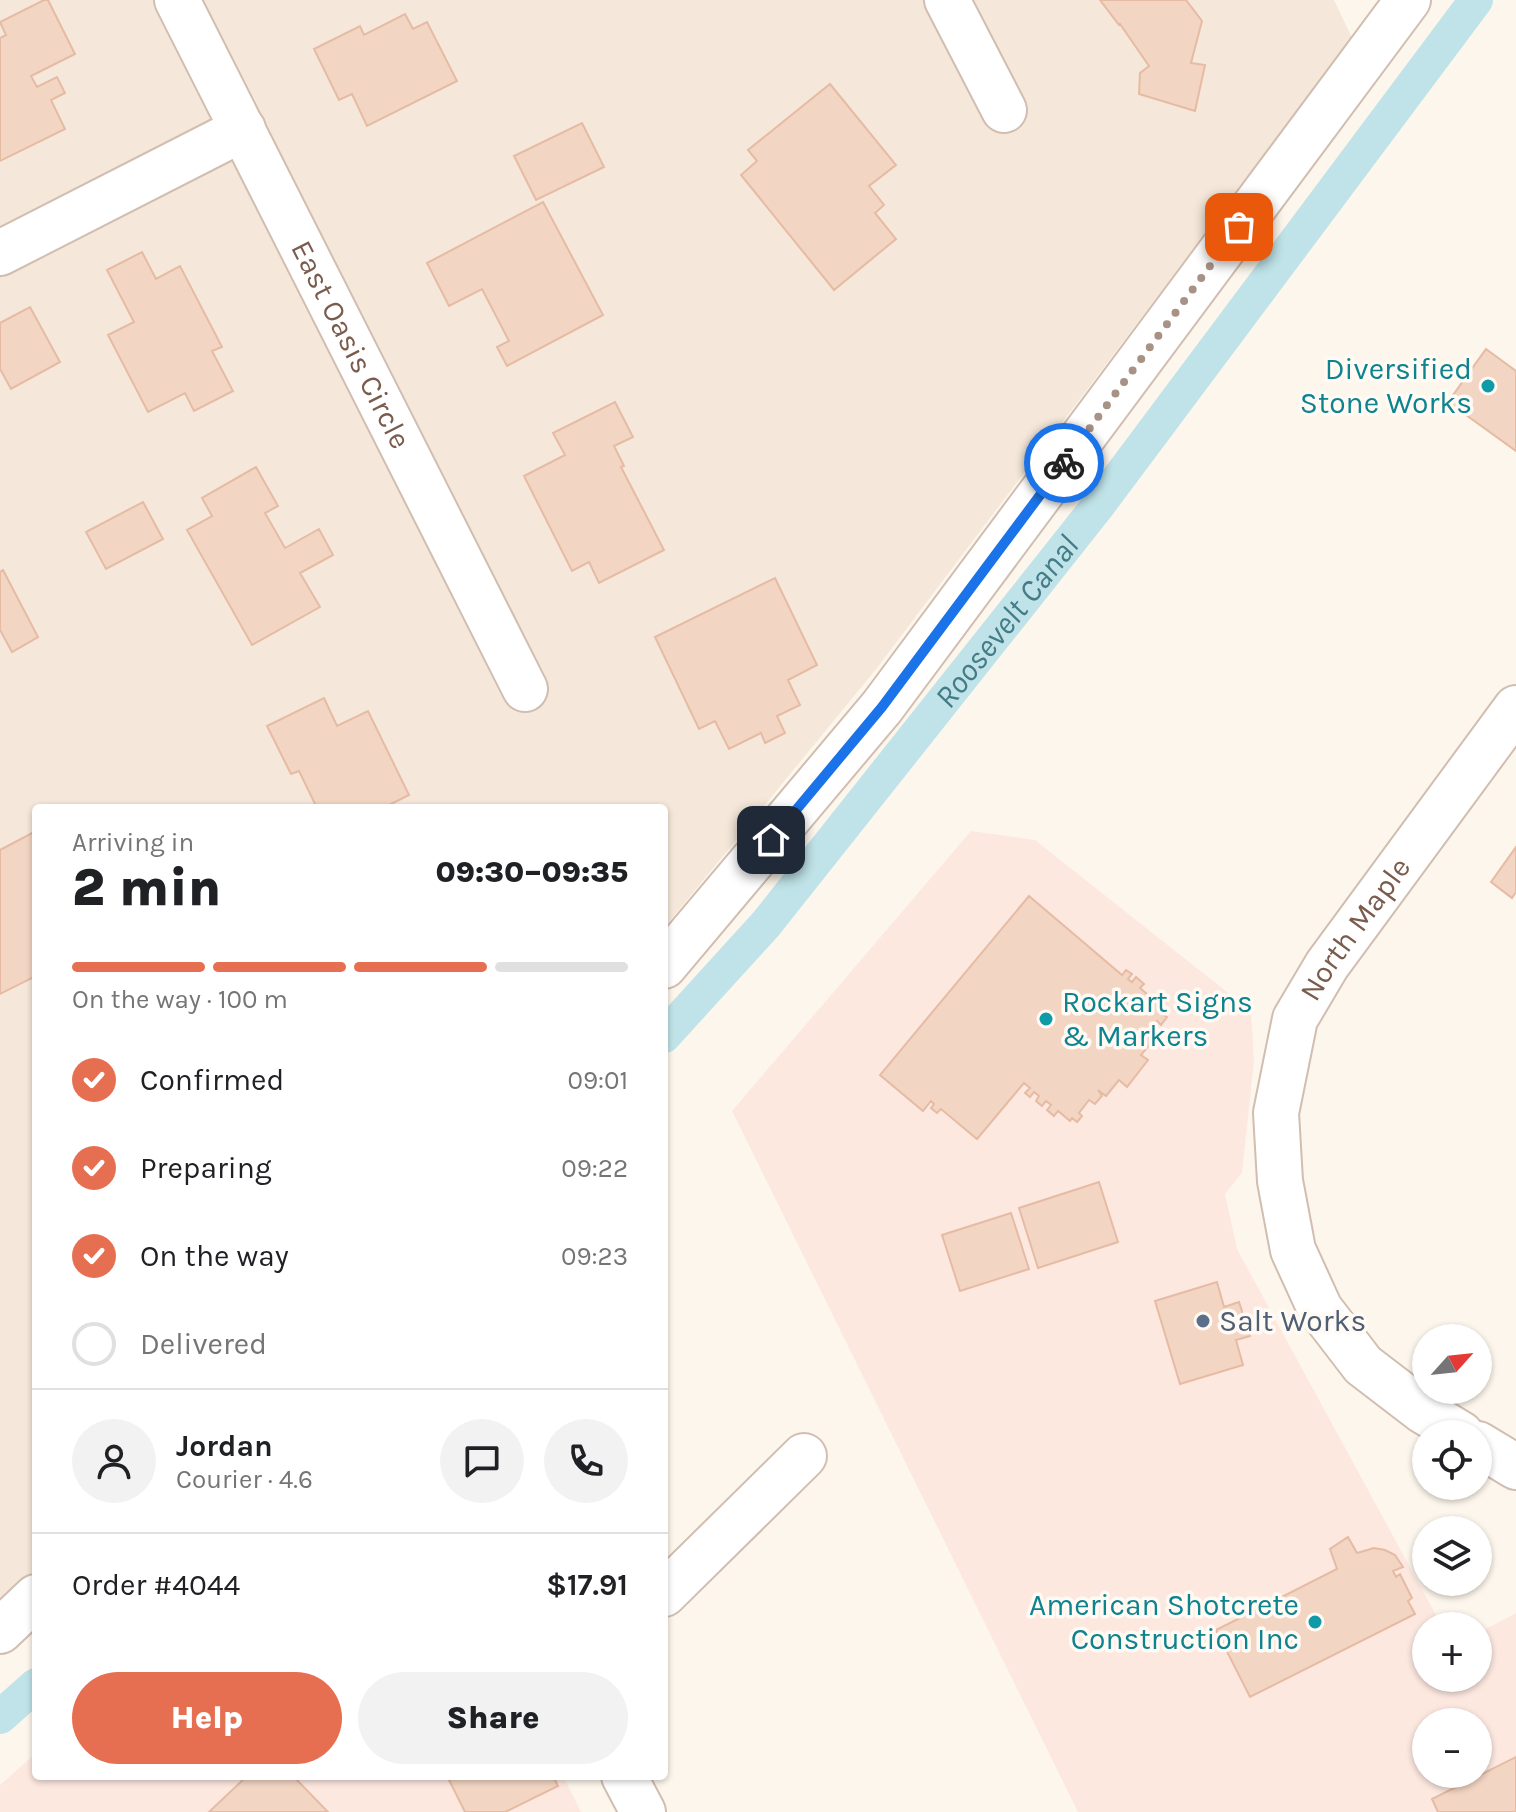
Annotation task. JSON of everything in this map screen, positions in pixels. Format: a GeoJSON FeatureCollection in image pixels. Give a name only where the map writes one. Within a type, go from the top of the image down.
{"type":"FeatureCollection","features":[{"type":"Feature","properties":{"kind":"street","name":"East Oasis Circle"},"geometry":{"type":"LineString","coordinates":[[177,0],[525,689]]}},
{"type":"Feature","properties":{"kind":"street"},"geometry":{"type":"LineString","coordinates":[[947,0],[1004,110]]}},
{"type":"Feature","properties":{"kind":"street"},"geometry":{"type":"LineString","coordinates":[[668,961],[882,707],[1408,0]]}},
{"type":"Feature","properties":{"kind":"street"},"geometry":{"type":"LineString","coordinates":[[0,253],[243,129]]}},
{"type":"Feature","properties":{"kind":"street","name":"North Maple"},"geometry":{"type":"LineString","coordinates":[[1438,1420],[1363,1365],[1320,1309],[1293,1250],[1280,1181],[1276,1113],[1295,1019],[1327,965],[1516,708]]}},
{"type":"Feature","properties":{"kind":"street"},"geometry":{"type":"LineString","coordinates":[[1492,1452],[1516,1467]]}},
{"type":"Feature","properties":{"kind":"street"},"geometry":{"type":"LineString","coordinates":[[668,1590],[804,1456]]}},
{"type":"Feature","properties":{"kind":"street"},"geometry":{"type":"LineString","coordinates":[[0,1631],[32,1601]]}},
{"type":"Feature","properties":{"kind":"street"},"geometry":{"type":"LineString","coordinates":[[626,1780],[643,1812]]}},
{"type":"Feature","properties":{"kind":"shaded area"},"geometry":{"type":"Polygon","coordinates":[[[0,0],[1334,0],[1352,38],[877,668],[668,923],[668,804],[32,804],[32,1575],[0,1603],[0,0]]]}},
{"type":"Feature","properties":{"kind":"shaded area"},"geometry":{"type":"Polygon","coordinates":[[[971,831],[1035,840],[1251,1011],[1254,1061],[1242,1173],[1225,1194],[1237,1249],[1412,1571],[1412,1596],[1426,1596],[1434,1612],[1412,1612],[1412,1692],[1492,1692],[1492,1626],[1516,1613],[1516,1812],[1078,1812],[732,1111],[971,831]]]}},
{"type":"Feature","properties":{"kind":"shaded area"},"geometry":{"type":"Polygon","coordinates":[[[32,1757],[32,1780],[565,1780],[581,1812],[0,1812],[0,1785],[32,1757]]]}},
{"type":"Feature","properties":{"kind":"building"},"geometry":{"type":"Polygon","coordinates":[[[48,0],[75,54],[31,76],[37,87],[57,77],[65,93],[51,100],[65,129],[0,161],[0,38],[6,35],[0,22],[48,0]]]}},
{"type":"Feature","properties":{"kind":"building"},"geometry":{"type":"Polygon","coordinates":[[[1100,0],[1186,0],[1202,21],[1191,63],[1205,65],[1195,111],[1139,94],[1140,73],[1149,66],[1100,0]]]}},
{"type":"Feature","properties":{"kind":"building"},"geometry":{"type":"Polygon","coordinates":[[[405,14],[413,29],[427,22],[457,81],[367,126],[352,94],[339,100],[314,49],[360,26],[364,35],[405,14]]]}},
{"type":"Feature","properties":{"kind":"building"},"geometry":{"type":"Polygon","coordinates":[[[830,84],[896,165],[869,186],[884,205],[875,213],[896,239],[834,290],[741,175],[757,161],[748,150],[830,84]]]}},
{"type":"Feature","properties":{"kind":"building"},"geometry":{"type":"Polygon","coordinates":[[[582,123],[604,167],[536,200],[514,156],[582,123]]]}},
{"type":"Feature","properties":{"kind":"building"},"geometry":{"type":"Polygon","coordinates":[[[543,202],[603,315],[507,366],[497,347],[509,341],[482,289],[449,306],[427,263],[543,202]]]}},
{"type":"Feature","properties":{"kind":"building"},"geometry":{"type":"Polygon","coordinates":[[[142,252],[156,279],[180,266],[222,347],[212,351],[233,391],[194,411],[185,393],[148,412],[108,335],[134,322],[107,270],[142,252]]]}},
{"type":"Feature","properties":{"kind":"building"},"geometry":{"type":"Polygon","coordinates":[[[30,307],[60,362],[11,389],[0,369],[0,323],[30,307]]]}},
{"type":"Feature","properties":{"kind":"building","name":"Diversified Stone Works"},"geometry":{"type":"Polygon","coordinates":[[[1486,349],[1516,371],[1516,451],[1448,402],[1486,349]]]}},
{"type":"Feature","properties":{"kind":"building"},"geometry":{"type":"Polygon","coordinates":[[[615,402],[633,437],[614,446],[624,466],[621,467],[664,550],[599,583],[589,562],[572,571],[524,476],[565,455],[553,433],[615,402]]]}},
{"type":"Feature","properties":{"kind":"building"},"geometry":{"type":"Polygon","coordinates":[[[256,467],[278,506],[265,513],[285,548],[319,529],[333,555],[300,573],[320,607],[252,645],[187,530],[212,516],[202,498],[256,467]]]}},
{"type":"Feature","properties":{"kind":"building"},"geometry":{"type":"Polygon","coordinates":[[[143,502],[163,539],[106,569],[86,532],[143,502]]]}},
{"type":"Feature","properties":{"kind":"building"},"geometry":{"type":"Polygon","coordinates":[[[3,570],[38,637],[12,652],[0,630],[0,572],[3,570]]]}},
{"type":"Feature","properties":{"kind":"building"},"geometry":{"type":"Polygon","coordinates":[[[775,578],[817,665],[788,680],[800,705],[777,716],[785,733],[765,743],[761,733],[729,749],[715,721],[699,729],[655,637],[775,578]]]}},
{"type":"Feature","properties":{"kind":"building"},"geometry":{"type":"Polygon","coordinates":[[[324,698],[337,726],[368,711],[409,795],[391,804],[315,804],[299,771],[291,774],[267,726],[324,698]]]}},
{"type":"Feature","properties":{"kind":"building"},"geometry":{"type":"Polygon","coordinates":[[[32,833],[32,978],[0,994],[0,850],[32,833]]]}},
{"type":"Feature","properties":{"kind":"building"},"geometry":{"type":"Polygon","coordinates":[[[1516,847],[1516,892],[1512,898],[1491,882],[1516,847]]]}},
{"type":"Feature","properties":{"kind":"building","name":"Rockart Signs & Markers"},"geometry":{"type":"Polygon","coordinates":[[[1029,896],[1122,975],[1126,970],[1132,974],[1128,979],[1132,982],[1136,977],[1144,984],[1140,988],[1155,1001],[1159,997],[1166,1002],[1162,1007],[1166,1010],[1162,1014],[1167,1017],[1161,1025],[1157,1021],[1147,1033],[1154,1039],[1141,1055],[1148,1060],[1127,1087],[1119,1080],[1106,1096],[1098,1090],[1102,1096],[1095,1104],[1089,1100],[1079,1113],[1082,1116],[1077,1122],[1072,1118],[1070,1121],[1058,1111],[1054,1116],[1047,1110],[1051,1105],[1046,1101],[1042,1106],[1036,1101],[1039,1096],[1034,1092],[1030,1097],[1025,1093],[1030,1088],[1024,1083],[977,1139],[941,1109],[937,1113],[931,1108],[934,1104],[931,1101],[923,1111],[880,1075],[1029,896]]]}},
{"type":"Feature","properties":{"kind":"building"},"geometry":{"type":"Polygon","coordinates":[[[1099,1182],[1118,1242],[1038,1268],[1019,1208],[1099,1182]]]}},
{"type":"Feature","properties":{"kind":"building"},"geometry":{"type":"Polygon","coordinates":[[[1011,1213],[1029,1269],[960,1291],[942,1235],[1011,1213]]]}},
{"type":"Feature","properties":{"kind":"building","name":"Salt Works"},"geometry":{"type":"Polygon","coordinates":[[[1217,1282],[1224,1307],[1239,1302],[1250,1336],[1236,1340],[1243,1365],[1180,1384],[1155,1301],[1217,1282]]]}},
{"type":"Feature","properties":{"kind":"building","name":"American Shotcrete Construction Inc"},"geometry":{"type":"Polygon","coordinates":[[[1348,1537],[1357,1553],[1374,1548],[1395,1555],[1403,1567],[1393,1571],[1396,1577],[1400,1574],[1412,1598],[1408,1601],[1414,1612],[1250,1697],[1216,1630],[1337,1569],[1330,1549],[1348,1537]]]}},
{"type":"Feature","properties":{"kind":"building"},"geometry":{"type":"Polygon","coordinates":[[[1516,1757],[1516,1812],[1438,1812],[1432,1799],[1454,1788],[1492,1788],[1492,1769],[1516,1757]]]}},
{"type":"Feature","properties":{"kind":"building"},"geometry":{"type":"Polygon","coordinates":[[[243,1780],[297,1780],[328,1812],[209,1812],[243,1780]]]}},
{"type":"Feature","properties":{"kind":"building"},"geometry":{"type":"Polygon","coordinates":[[[449,1780],[555,1780],[558,1786],[505,1812],[465,1812],[449,1780]]]}},
{"type":"Feature","properties":{"kind":"waterway","name":"Roosevelt Canal"},"geometry":{"type":"LineString","coordinates":[[668,1032],[766,924],[1097,507],[1476,0]]}},
{"type":"Feature","properties":{"kind":"waterway","name":"Roosevelt Canal"},"geometry":{"type":"LineString","coordinates":[[0,1717],[32,1689]]}},
{"type":"Feature","properties":{"kind":"way so far"},"geometry":{"type":"LineString","coordinates":[[1064,463],[1239,227]]}},
{"type":"Feature","properties":{"kind":"place","name":"Diversified Stone Works"},"geometry":{"type":"Point","coordinates":[1488,386]}},
{"type":"Feature","properties":{"kind":"place","name":"Rockart Signs & Markers"},"geometry":{"type":"Point","coordinates":[1046,1019]}},
{"type":"Feature","properties":{"kind":"place","name":"Salt Works"},"geometry":{"type":"Point","coordinates":[1203,1321]}},
{"type":"Feature","properties":{"kind":"place","name":"American Shotcrete Construction Inc"},"geometry":{"type":"Point","coordinates":[1315,1622]}},
{"type":"Feature","properties":{"kind":"route"},"geometry":{"type":"LineString","coordinates":[[771,840],[882,707],[1064,463]]}}]}
